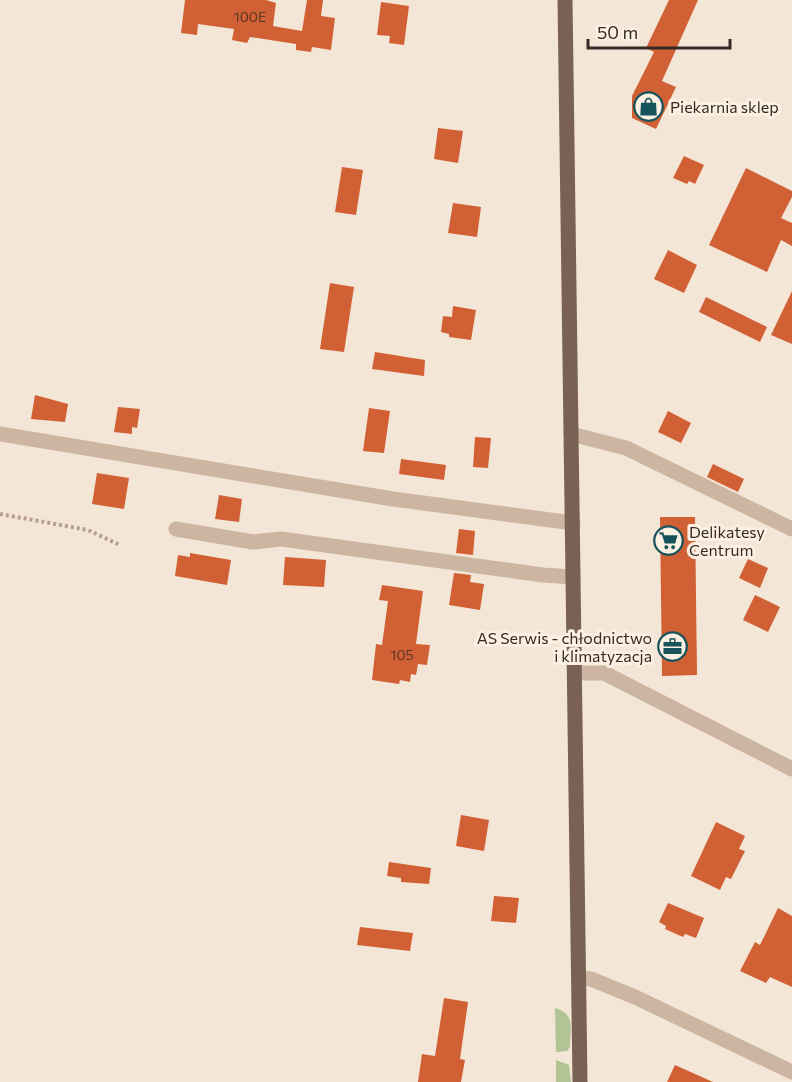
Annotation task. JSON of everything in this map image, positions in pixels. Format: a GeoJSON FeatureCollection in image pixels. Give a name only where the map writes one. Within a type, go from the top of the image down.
{"type":"FeatureCollection","features":[{"type":"Feature","properties":{"kind":"main road"},"geometry":{"type":"LineString","coordinates":[[565,0],[580,1082]]}},
{"type":"Feature","properties":{"kind":"street"},"geometry":{"type":"LineString","coordinates":[[0,434],[371,495],[544,521],[573,523]]}},
{"type":"Feature","properties":{"kind":"street"},"geometry":{"type":"LineString","coordinates":[[572,434],[626,448],[792,529]]}},
{"type":"Feature","properties":{"kind":"street"},"geometry":{"type":"LineString","coordinates":[[176,529],[253,542],[281,539],[543,575],[573,577]]}},
{"type":"Feature","properties":{"kind":"street"},"geometry":{"type":"LineString","coordinates":[[575,673],[604,673],[792,769]]}},
{"type":"Feature","properties":{"kind":"street"},"geometry":{"type":"LineString","coordinates":[[579,978],[591,979],[635,997],[792,1072]]}},
{"type":"Feature","properties":{"kind":"path"},"geometry":{"type":"LineString","coordinates":[[0,514],[88,530],[120,545]]}},
{"type":"Feature","properties":{"kind":"green space"},"geometry":{"type":"Polygon","coordinates":[[[555,1008],[569,1018],[570,1047],[567,1051],[556,1052],[555,1008]]]}},
{"type":"Feature","properties":{"kind":"green space"},"geometry":{"type":"Polygon","coordinates":[[[556,1060],[569,1065],[571,1082],[556,1082],[556,1060]]]}},
{"type":"Feature","properties":{"kind":"building"},"geometry":{"type":"Polygon","coordinates":[[[185,0],[266,0],[276,3],[273,26],[302,31],[307,0],[323,0],[321,16],[335,18],[331,50],[312,47],[311,52],[296,50],[296,44],[250,37],[247,43],[232,40],[234,29],[198,24],[197,35],[181,33],[185,0]]]}},
{"type":"Feature","properties":{"kind":"building"},"geometry":{"type":"Polygon","coordinates":[[[669,0],[698,0],[662,81],[676,87],[656,129],[632,118],[632,96],[654,52],[646,48],[669,0]]]}},
{"type":"Feature","properties":{"kind":"building"},"geometry":{"type":"Polygon","coordinates":[[[381,2],[409,6],[404,45],[389,43],[390,36],[377,35],[381,2]]]}},
{"type":"Feature","properties":{"kind":"building"},"geometry":{"type":"Polygon","coordinates":[[[438,128],[463,131],[458,163],[434,159],[438,128]]]}},
{"type":"Feature","properties":{"kind":"building"},"geometry":{"type":"Polygon","coordinates":[[[684,156],[704,165],[695,184],[689,181],[687,184],[673,178],[684,156]]]}},
{"type":"Feature","properties":{"kind":"building"},"geometry":{"type":"Polygon","coordinates":[[[342,167],[363,170],[356,215],[335,212],[342,167]]]}},
{"type":"Feature","properties":{"kind":"building"},"geometry":{"type":"Polygon","coordinates":[[[746,168],[792,191],[792,197],[781,218],[792,223],[792,246],[781,240],[767,272],[709,245],[746,168]]]}},
{"type":"Feature","properties":{"kind":"building"},"geometry":{"type":"Polygon","coordinates":[[[453,203],[481,207],[477,237],[448,233],[453,203]]]}},
{"type":"Feature","properties":{"kind":"building"},"geometry":{"type":"Polygon","coordinates":[[[668,250],[697,265],[684,293],[654,279],[668,250]]]}},
{"type":"Feature","properties":{"kind":"building"},"geometry":{"type":"Polygon","coordinates":[[[330,283],[354,287],[344,352],[320,349],[330,283]]]}},
{"type":"Feature","properties":{"kind":"building"},"geometry":{"type":"Polygon","coordinates":[[[792,291],[792,344],[771,335],[792,291]]]}},
{"type":"Feature","properties":{"kind":"building"},"geometry":{"type":"Polygon","coordinates":[[[706,297],[767,327],[760,342],[699,312],[706,297]]]}},
{"type":"Feature","properties":{"kind":"building"},"geometry":{"type":"Polygon","coordinates":[[[453,306],[476,310],[471,340],[449,337],[449,334],[441,332],[443,316],[452,317],[453,306]]]}},
{"type":"Feature","properties":{"kind":"building"},"geometry":{"type":"Polygon","coordinates":[[[375,352],[425,360],[424,376],[372,369],[375,352]]]}},
{"type":"Feature","properties":{"kind":"building"},"geometry":{"type":"Polygon","coordinates":[[[35,395],[68,404],[65,422],[31,419],[35,395]]]}},
{"type":"Feature","properties":{"kind":"building"},"geometry":{"type":"Polygon","coordinates":[[[118,407],[140,409],[137,428],[132,427],[132,434],[114,432],[118,407]]]}},
{"type":"Feature","properties":{"kind":"building"},"geometry":{"type":"Polygon","coordinates":[[[369,408],[390,411],[384,453],[363,451],[369,408]]]}},
{"type":"Feature","properties":{"kind":"building"},"geometry":{"type":"Polygon","coordinates":[[[668,411],[691,423],[681,443],[658,432],[668,411]]]}},
{"type":"Feature","properties":{"kind":"building"},"geometry":{"type":"Polygon","coordinates":[[[475,437],[491,438],[488,468],[473,467],[475,437]]]}},
{"type":"Feature","properties":{"kind":"building"},"geometry":{"type":"Polygon","coordinates":[[[401,459],[446,465],[444,480],[399,474],[401,459]]]}},
{"type":"Feature","properties":{"kind":"building"},"geometry":{"type":"Polygon","coordinates":[[[713,464],[744,479],[738,492],[707,477],[713,464]]]}},
{"type":"Feature","properties":{"kind":"building"},"geometry":{"type":"Polygon","coordinates":[[[97,473],[129,478],[124,509],[92,504],[97,473]]]}},
{"type":"Feature","properties":{"kind":"building"},"geometry":{"type":"Polygon","coordinates":[[[219,495],[242,499],[239,522],[215,519],[219,495]]]}},
{"type":"Feature","properties":{"kind":"building"},"geometry":{"type":"Polygon","coordinates":[[[660,517],[695,517],[697,675],[662,676],[660,517]]]}},
{"type":"Feature","properties":{"kind":"building"},"geometry":{"type":"Polygon","coordinates":[[[459,529],[475,531],[473,555],[456,553],[459,529]]]}},
{"type":"Feature","properties":{"kind":"building"},"geometry":{"type":"Polygon","coordinates":[[[190,553],[231,560],[227,585],[175,576],[178,555],[190,557],[190,553]]]}},
{"type":"Feature","properties":{"kind":"building"},"geometry":{"type":"Polygon","coordinates":[[[285,557],[326,560],[324,587],[283,585],[285,557]]]}},
{"type":"Feature","properties":{"kind":"building"},"geometry":{"type":"Polygon","coordinates":[[[748,559],[768,568],[760,588],[739,578],[748,559]]]}},
{"type":"Feature","properties":{"kind":"building"},"geometry":{"type":"Polygon","coordinates":[[[454,573],[471,575],[470,582],[484,584],[480,610],[449,605],[454,573]]]}},
{"type":"Feature","properties":{"kind":"building"},"geometry":{"type":"Polygon","coordinates":[[[382,585],[423,591],[416,644],[430,645],[427,665],[418,664],[416,675],[411,674],[410,682],[400,680],[399,684],[372,680],[376,644],[382,645],[388,601],[379,600],[382,585]]]}},
{"type":"Feature","properties":{"kind":"building"},"geometry":{"type":"Polygon","coordinates":[[[755,595],[780,607],[768,632],[743,620],[755,595]]]}},
{"type":"Feature","properties":{"kind":"building"},"geometry":{"type":"Polygon","coordinates":[[[461,815],[489,820],[484,851],[456,846],[461,815]]]}},
{"type":"Feature","properties":{"kind":"building"},"geometry":{"type":"Polygon","coordinates":[[[716,822],[745,836],[739,849],[745,851],[731,879],[726,877],[720,890],[691,876],[716,822]]]}},
{"type":"Feature","properties":{"kind":"building"},"geometry":{"type":"Polygon","coordinates":[[[389,862],[431,868],[429,884],[401,882],[401,878],[387,876],[389,862]]]}},
{"type":"Feature","properties":{"kind":"building"},"geometry":{"type":"Polygon","coordinates":[[[494,896],[519,898],[516,923],[491,921],[494,896]]]}},
{"type":"Feature","properties":{"kind":"building"},"geometry":{"type":"Polygon","coordinates":[[[668,903],[704,918],[696,938],[685,934],[683,937],[665,929],[666,926],[659,922],[668,903]]]}},
{"type":"Feature","properties":{"kind":"building"},"geometry":{"type":"Polygon","coordinates":[[[778,908],[792,916],[792,987],[770,977],[766,983],[740,971],[755,942],[760,945],[778,908]]]}},
{"type":"Feature","properties":{"kind":"building"},"geometry":{"type":"Polygon","coordinates":[[[360,927],[413,933],[410,951],[357,945],[360,927]]]}},
{"type":"Feature","properties":{"kind":"building"},"geometry":{"type":"Polygon","coordinates":[[[444,998],[468,1002],[460,1059],[465,1060],[461,1082],[418,1082],[422,1054],[435,1056],[444,998]]]}},
{"type":"Feature","properties":{"kind":"building"},"geometry":{"type":"Polygon","coordinates":[[[675,1065],[713,1082],[667,1082],[675,1065]]]}},
{"type":"Feature","properties":{"kind":"place","name":"Piekarnia sklep"},"geometry":{"type":"Point","coordinates":[649,107]}},
{"type":"Feature","properties":{"kind":"place","name":"Delikatesy Centrum"},"geometry":{"type":"Point","coordinates":[668,541]}},
{"type":"Feature","properties":{"kind":"place","name":"AS Serwis - chłodnictwo i klimatyzacja"},"geometry":{"type":"Point","coordinates":[673,647]}}]}
